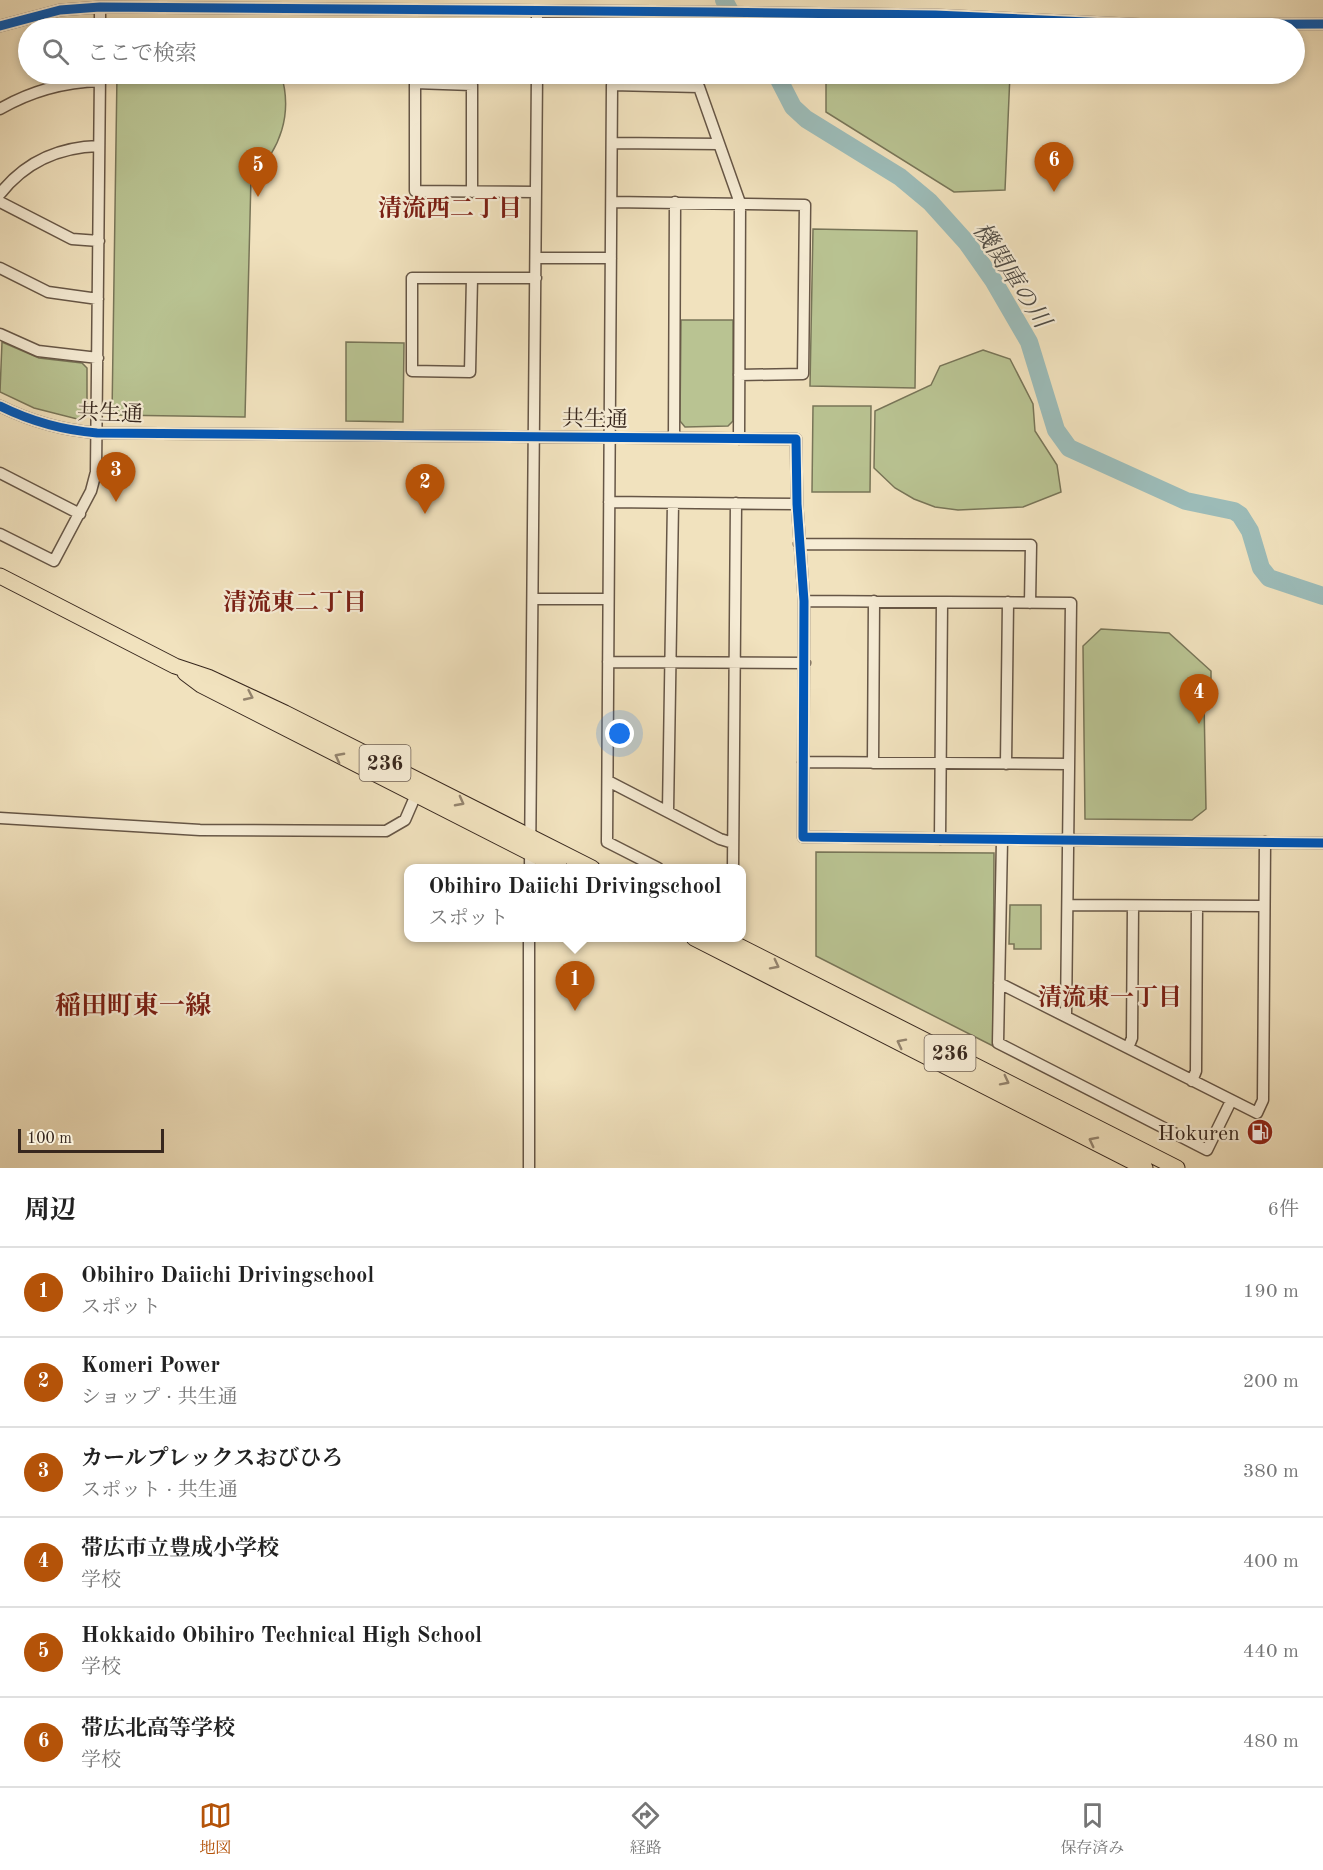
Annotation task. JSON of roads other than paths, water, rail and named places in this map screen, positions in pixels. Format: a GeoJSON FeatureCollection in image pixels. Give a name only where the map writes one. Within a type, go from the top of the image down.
{"type":"FeatureCollection","features":[{"type":"Feature","properties":{"kind":"highway","name":"236"},"geometry":{"type":"LineString","coordinates":[[0,576],[175,666],[208,676],[266,704],[552,864]]}},
{"type":"Feature","properties":{"kind":"highway","name":"236"},"geometry":{"type":"LineString","coordinates":[[530,853],[575,864]]}},
{"type":"Feature","properties":{"kind":"highway","name":"236"},"geometry":{"type":"LineString","coordinates":[[702,942],[1145,1168]]}},
{"type":"Feature","properties":{"kind":"highway","name":"236"},"geometry":{"type":"LineString","coordinates":[[731,942],[1177,1168]]}},
{"type":"Feature","properties":{"kind":"street"},"geometry":{"type":"LineString","coordinates":[[30,18],[60,10],[100,7],[393,5],[537,10],[616,5],[710,12],[1000,18]]}},
{"type":"Feature","properties":{"kind":"street"},"geometry":{"type":"LineString","coordinates":[[100,7],[100,18]]}},
{"type":"Feature","properties":{"kind":"street"},"geometry":{"type":"LineString","coordinates":[[537,10],[537,18]]}},
{"type":"Feature","properties":{"kind":"street"},"geometry":{"type":"LineString","coordinates":[[0,26],[18,21]]}},
{"type":"Feature","properties":{"kind":"street"},"geometry":{"type":"LineString","coordinates":[[1305,24],[1323,24]]}},
{"type":"Feature","properties":{"kind":"street"},"geometry":{"type":"LineString","coordinates":[[0,109],[43,89],[62,84]]}},
{"type":"Feature","properties":{"kind":"street"},"geometry":{"type":"LineString","coordinates":[[0,534],[54,561],[91,491],[96,472],[100,84]]}},
{"type":"Feature","properties":{"kind":"street"},"geometry":{"type":"LineString","coordinates":[[415,84],[415,191],[536,192]]}},
{"type":"Feature","properties":{"kind":"street"},"geometry":{"type":"LineString","coordinates":[[444,84],[472,85],[472,192]]}},
{"type":"Feature","properties":{"kind":"street"},"geometry":{"type":"LineString","coordinates":[[530,853],[537,84]]}},
{"type":"Feature","properties":{"kind":"street"},"geometry":{"type":"LineString","coordinates":[[650,864],[607,842],[612,85],[699,87],[740,203],[739,438]]}},
{"type":"Feature","properties":{"kind":"street"},"geometry":{"type":"LineString","coordinates":[[612,143],[719,144]]}},
{"type":"Feature","properties":{"kind":"street"},"geometry":{"type":"LineString","coordinates":[[0,194],[30,165],[47,156],[63,149],[99,146]]}},
{"type":"Feature","properties":{"kind":"street"},"geometry":{"type":"LineString","coordinates":[[0,202],[72,239],[99,241]]}},
{"type":"Feature","properties":{"kind":"street"},"geometry":{"type":"LineString","coordinates":[[612,202],[805,205],[804,374],[739,375]]}},
{"type":"Feature","properties":{"kind":"street"},"geometry":{"type":"LineString","coordinates":[[674,438],[675,202]]}},
{"type":"Feature","properties":{"kind":"street"},"geometry":{"type":"LineString","coordinates":[[536,258],[611,258]]}},
{"type":"Feature","properties":{"kind":"street"},"geometry":{"type":"LineString","coordinates":[[0,268],[48,292],[98,299]]}},
{"type":"Feature","properties":{"kind":"street"},"geometry":{"type":"LineString","coordinates":[[472,278],[470,372],[412,371],[412,278],[472,278],[536,278]]}},
{"type":"Feature","properties":{"kind":"street"},"geometry":{"type":"LineString","coordinates":[[0,334],[38,351],[98,358]]}},
{"type":"Feature","properties":{"kind":"street","name":"共生通"},"geometry":{"type":"LineString","coordinates":[[0,406],[23,418],[64,430],[97,433],[796,439],[797,504],[804,601],[803,837],[940,839]]}},
{"type":"Feature","properties":{"kind":"street"},"geometry":{"type":"LineString","coordinates":[[0,473],[80,514]]}},
{"type":"Feature","properties":{"kind":"street"},"geometry":{"type":"LineString","coordinates":[[609,502],[797,504]]}},
{"type":"Feature","properties":{"kind":"street"},"geometry":{"type":"LineString","coordinates":[[668,811],[673,503]]}},
{"type":"Feature","properties":{"kind":"street"},"geometry":{"type":"LineString","coordinates":[[733,864],[736,503]]}},
{"type":"Feature","properties":{"kind":"street"},"geometry":{"type":"LineString","coordinates":[[799,544],[1031,545],[1030,603]]}},
{"type":"Feature","properties":{"kind":"street"},"geometry":{"type":"LineString","coordinates":[[533,599],[608,599]]}},
{"type":"Feature","properties":{"kind":"street"},"geometry":{"type":"LineString","coordinates":[[804,601],[1071,603],[1068,765],[1070,840],[1065,1015]]}},
{"type":"Feature","properties":{"kind":"street"},"geometry":{"type":"LineString","coordinates":[[873,763],[874,601]]}},
{"type":"Feature","properties":{"kind":"street"},"geometry":{"type":"LineString","coordinates":[[942,602],[940,839],[1323,843]]}},
{"type":"Feature","properties":{"kind":"street"},"geometry":{"type":"LineString","coordinates":[[1006,764],[1008,602]]}},
{"type":"Feature","properties":{"kind":"street"},"geometry":{"type":"LineString","coordinates":[[608,662],[805,663]]}},
{"type":"Feature","properties":{"kind":"street"},"geometry":{"type":"LineString","coordinates":[[803,762],[1068,765]]}},
{"type":"Feature","properties":{"kind":"street"},"geometry":{"type":"LineString","coordinates":[[608,781],[720,840],[734,843]]}},
{"type":"Feature","properties":{"kind":"street"},"geometry":{"type":"LineString","coordinates":[[0,818],[200,830],[386,831],[405,820],[419,789]]}},
{"type":"Feature","properties":{"kind":"street"},"geometry":{"type":"LineString","coordinates":[[1002,840],[998,1043],[1207,1150],[1231,1101]]}},
{"type":"Feature","properties":{"kind":"street"},"geometry":{"type":"LineString","coordinates":[[999,982],[1257,1113],[1263,1100],[1265,842]]}},
{"type":"Feature","properties":{"kind":"street"},"geometry":{"type":"LineString","coordinates":[[1069,905],[1264,906]]}},
{"type":"Feature","properties":{"kind":"street"},"geometry":{"type":"LineString","coordinates":[[1128,1048],[1132,1038],[1133,906]]}},
{"type":"Feature","properties":{"kind":"street"},"geometry":{"type":"LineString","coordinates":[[1192,1081],[1196,1071],[1197,906]]}},
{"type":"Feature","properties":{"kind":"street"},"geometry":{"type":"LineString","coordinates":[[529,942],[529,1168]]}},
{"type":"Feature","properties":{"kind":"waterway","name":"機関庫の川"},"geometry":{"type":"LineString","coordinates":[[724,0],[734,18]]}},
{"type":"Feature","properties":{"kind":"waterway","name":"機関庫の川"},"geometry":{"type":"LineString","coordinates":[[781,84],[793,107],[806,119],[900,177],[930,202],[967,243],[993,280],[1029,342],[1056,430],[1069,448],[1186,501],[1234,511],[1240,515],[1250,531],[1261,568],[1269,578],[1323,596]]}},
{"type":"Feature","properties":{"kind":"place","name":"帯広北高等学校"},"geometry":{"type":"Point","coordinates":[1054,192]}},
{"type":"Feature","properties":{"kind":"place","name":"Hokkaido Obihiro Technical High School"},"geometry":{"type":"Point","coordinates":[258,197]}},
{"type":"Feature","properties":{"kind":"place","name":"カールプレックスおびひろ"},"geometry":{"type":"Point","coordinates":[116,502]}},
{"type":"Feature","properties":{"kind":"place","name":"Komeri Power"},"geometry":{"type":"Point","coordinates":[425,514]}},
{"type":"Feature","properties":{"kind":"place","name":"帯広市立豊成小学校"},"geometry":{"type":"Point","coordinates":[1199,724]}},
{"type":"Feature","properties":{"kind":"place","name":"Obihiro Daiichi Drivingschool"},"geometry":{"type":"Point","coordinates":[575,1011]}},
{"type":"Feature","properties":{"kind":"place","name":"Hokuren"},"geometry":{"type":"Point","coordinates":[1260,1132]}},
{"type":"Feature","properties":{"kind":"district","name":"清流西二丁目"},"geometry":{"type":"Point","coordinates":[450,208]}},
{"type":"Feature","properties":{"kind":"district","name":"清流東二丁目"},"geometry":{"type":"Point","coordinates":[295,602]}},
{"type":"Feature","properties":{"kind":"district","name":"清流東一丁目"},"geometry":{"type":"Point","coordinates":[1110,997]}},
{"type":"Feature","properties":{"kind":"district","name":"稲田町東一線"},"geometry":{"type":"Point","coordinates":[133,1005]}}]}
